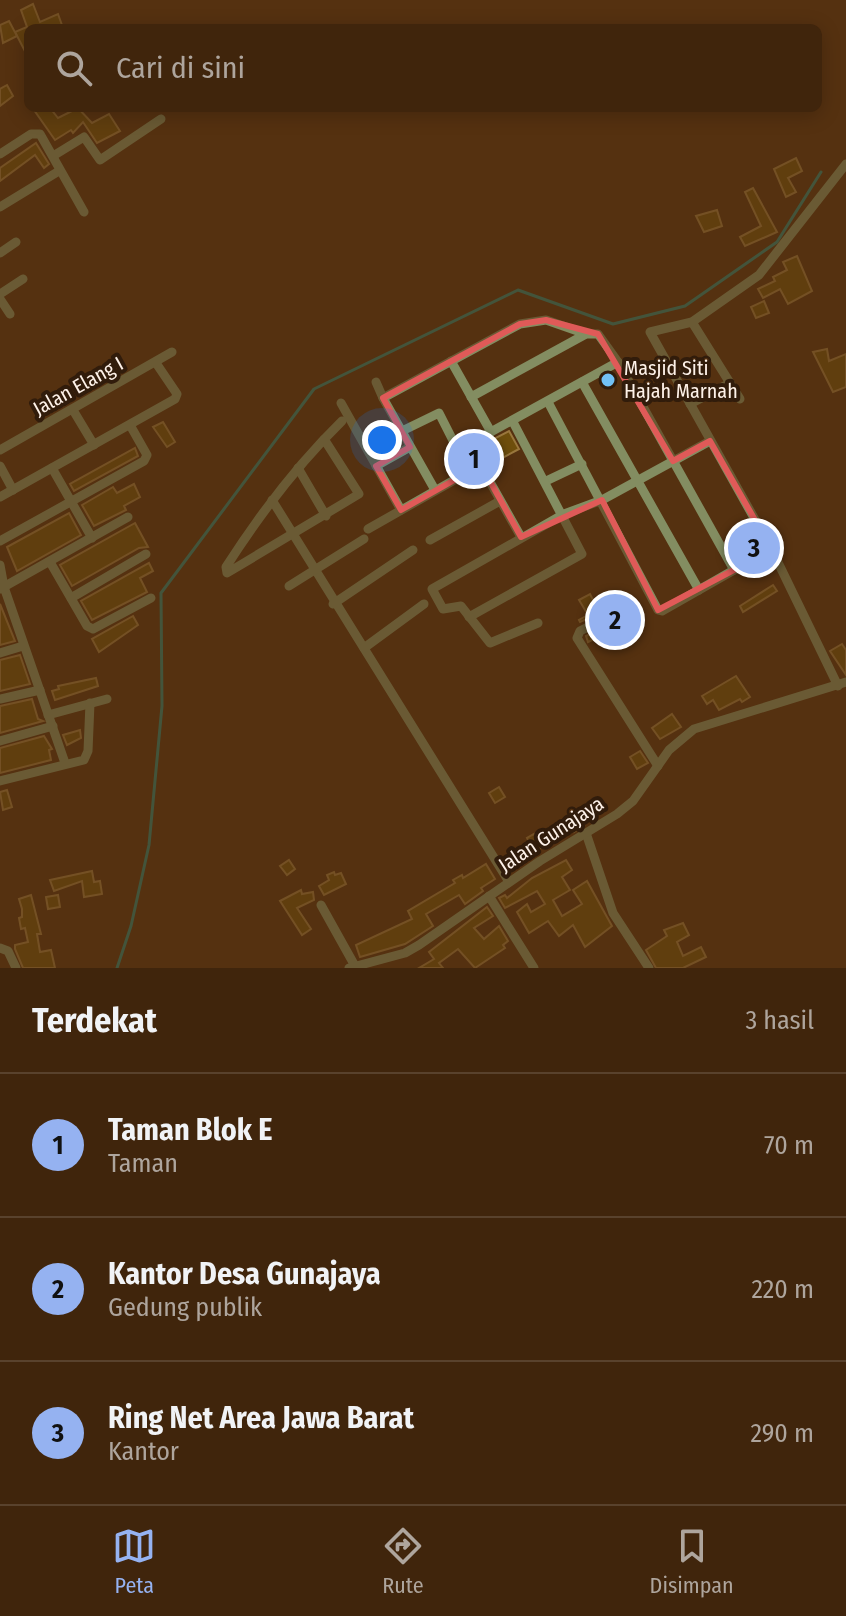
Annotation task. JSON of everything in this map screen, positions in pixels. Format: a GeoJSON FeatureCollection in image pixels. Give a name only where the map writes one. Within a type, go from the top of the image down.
{"type":"FeatureCollection","features":[{"type":"Feature","properties":{"kind":"street"},"geometry":{"type":"LineString","coordinates":[[53,156],[84,137],[100,160],[161,119]]}},
{"type":"Feature","properties":{"kind":"street"},"geometry":{"type":"LineString","coordinates":[[0,154],[36,132],[84,212]]}},
{"type":"Feature","properties":{"kind":"street"},"geometry":{"type":"LineString","coordinates":[[842,684],[772,550],[650,332],[692,322],[759,275],[846,164]]}},
{"type":"Feature","properties":{"kind":"street"},"geometry":{"type":"LineString","coordinates":[[0,207],[59,171]]}},
{"type":"Feature","properties":{"kind":"street"},"geometry":{"type":"LineString","coordinates":[[0,253],[16,242]]}},
{"type":"Feature","properties":{"kind":"street"},"geometry":{"type":"LineString","coordinates":[[10,314],[0,296],[23,279]]}},
{"type":"Feature","properties":{"kind":"street"},"geometry":{"type":"LineString","coordinates":[[383,398],[531,322],[546,320],[586,334],[598,334],[618,362],[734,570]]}},
{"type":"Feature","properties":{"kind":"street"},"geometry":{"type":"LineString","coordinates":[[692,322],[740,399]]}},
{"type":"Feature","properties":{"kind":"street"},"geometry":{"type":"LineString","coordinates":[[471,397],[586,334]]}},
{"type":"Feature","properties":{"kind":"street","name":"Jalan Elang I"},"geometry":{"type":"LineString","coordinates":[[0,450],[172,352]]}},
{"type":"Feature","properties":{"kind":"street"},"geometry":{"type":"LineString","coordinates":[[451,361],[491,432]]}},
{"type":"Feature","properties":{"kind":"street"},"geometry":{"type":"LineString","coordinates":[[458,450],[618,362]]}},
{"type":"Feature","properties":{"kind":"street"},"geometry":{"type":"LineString","coordinates":[[0,497],[176,397],[156,363]]}},
{"type":"Feature","properties":{"kind":"street"},"geometry":{"type":"LineString","coordinates":[[376,382],[435,490]]}},
{"type":"Feature","properties":{"kind":"street"},"geometry":{"type":"LineString","coordinates":[[582,382],[699,590]]}},
{"type":"Feature","properties":{"kind":"street"},"geometry":{"type":"LineString","coordinates":[[690,404],[730,383]]}},
{"type":"Feature","properties":{"kind":"street"},"geometry":{"type":"LineString","coordinates":[[548,402],[658,610],[772,550]]}},
{"type":"Feature","properties":{"kind":"street"},"geometry":{"type":"LineString","coordinates":[[341,403],[401,510]]}},
{"type":"Feature","properties":{"kind":"street"},"geometry":{"type":"LineString","coordinates":[[73,410],[94,445]]}},
{"type":"Feature","properties":{"kind":"street"},"geometry":{"type":"LineString","coordinates":[[402,431],[439,413],[469,472]]}},
{"type":"Feature","properties":{"kind":"street"},"geometry":{"type":"LineString","coordinates":[[324,439],[359,494],[231,574],[226,571],[272,500],[298,468],[324,439],[342,421]]}},
{"type":"Feature","properties":{"kind":"street"},"geometry":{"type":"LineString","coordinates":[[469,617],[582,554],[564,514],[513,422]]}},
{"type":"Feature","properties":{"kind":"street"},"geometry":{"type":"LineString","coordinates":[[0,541],[144,461],[147,455],[130,425]]}},
{"type":"Feature","properties":{"kind":"street"},"geometry":{"type":"LineString","coordinates":[[289,586],[401,510],[481,466],[486,459],[476,440]]}},
{"type":"Feature","properties":{"kind":"street"},"geometry":{"type":"LineString","coordinates":[[538,623],[494,644],[487,641],[458,604],[443,609],[432,589],[564,514],[569,515],[602,500],[710,441]]}},
{"type":"Feature","properties":{"kind":"street"},"geometry":{"type":"LineString","coordinates":[[376,466],[410,447]]}},
{"type":"Feature","properties":{"kind":"street"},"geometry":{"type":"LineString","coordinates":[[546,481],[582,464]]}},
{"type":"Feature","properties":{"kind":"street"},"geometry":{"type":"LineString","coordinates":[[0,466],[13,490]]}},
{"type":"Feature","properties":{"kind":"street"},"geometry":{"type":"LineString","coordinates":[[481,466],[521,537]]}},
{"type":"Feature","properties":{"kind":"street"},"geometry":{"type":"LineString","coordinates":[[52,468],[92,538]]}},
{"type":"Feature","properties":{"kind":"street"},"geometry":{"type":"LineString","coordinates":[[298,468],[326,516]]}},
{"type":"Feature","properties":{"kind":"street"},"geometry":{"type":"LineString","coordinates":[[272,500],[333,604],[364,648],[509,882]]}},
{"type":"Feature","properties":{"kind":"street"},"geometry":{"type":"LineString","coordinates":[[430,540],[500,501]]}},
{"type":"Feature","properties":{"kind":"street"},"geometry":{"type":"LineString","coordinates":[[2,588],[128,517]]}},
{"type":"Feature","properties":{"kind":"street"},"geometry":{"type":"LineString","coordinates":[[333,604],[413,550]]}},
{"type":"Feature","properties":{"kind":"street"},"geometry":{"type":"LineString","coordinates":[[71,598],[146,554]]}},
{"type":"Feature","properties":{"kind":"street"},"geometry":{"type":"LineString","coordinates":[[50,562],[87,626],[93,629],[151,598]]}},
{"type":"Feature","properties":{"kind":"street"},"geometry":{"type":"LineString","coordinates":[[0,565],[2,588],[65,763]]}},
{"type":"Feature","properties":{"kind":"street"},"geometry":{"type":"LineString","coordinates":[[364,648],[424,604]]}},
{"type":"Feature","properties":{"kind":"street"},"geometry":{"type":"LineString","coordinates":[[606,618],[580,631],[577,638],[658,766]]}},
{"type":"Feature","properties":{"kind":"street"},"geometry":{"type":"LineString","coordinates":[[0,653],[23,646]]}},
{"type":"Feature","properties":{"kind":"street","name":"Jalan Gunajaya"},"geometry":{"type":"LineString","coordinates":[[352,967],[405,953],[509,882],[587,836],[633,801],[658,766],[694,729],[729,715],[842,684]]}},
{"type":"Feature","properties":{"kind":"street"},"geometry":{"type":"LineString","coordinates":[[0,699],[40,690]]}},
{"type":"Feature","properties":{"kind":"street"},"geometry":{"type":"LineString","coordinates":[[48,715],[107,699]]}},
{"type":"Feature","properties":{"kind":"street"},"geometry":{"type":"LineString","coordinates":[[0,781],[87,756],[90,703]]}},
{"type":"Feature","properties":{"kind":"street"},"geometry":{"type":"LineString","coordinates":[[0,741],[53,726]]}},
{"type":"Feature","properties":{"kind":"street"},"geometry":{"type":"LineString","coordinates":[[587,836],[613,913],[649,968]]}},
{"type":"Feature","properties":{"kind":"street"},"geometry":{"type":"LineString","coordinates":[[489,896],[534,968]]}},
{"type":"Feature","properties":{"kind":"street"},"geometry":{"type":"LineString","coordinates":[[321,905],[352,967]]}},
{"type":"Feature","properties":{"kind":"street"},"geometry":{"type":"LineString","coordinates":[[0,948],[8,951],[16,968]]}},
{"type":"Feature","properties":{"kind":"highlighted area"},"geometry":{"type":"Polygon","coordinates":[[[546,320],[598,334],[673,461],[710,441],[772,550],[658,610],[602,500],[521,537],[481,465],[401,510],[376,466],[410,447],[383,398],[520,324],[546,320]]]}},
{"type":"Feature","properties":{"kind":"building"},"geometry":{"type":"Polygon","coordinates":[[[33,4],[40,22],[58,14],[62,24],[26,24],[21,10],[33,4]]]}},
{"type":"Feature","properties":{"kind":"building"},"geometry":{"type":"Polygon","coordinates":[[[9,21],[17,36],[3,43],[0,25],[9,21]]]}},
{"type":"Feature","properties":{"kind":"building"},"geometry":{"type":"Polygon","coordinates":[[[24,28],[24,49],[15,32],[24,28]]]}},
{"type":"Feature","properties":{"kind":"building"},"geometry":{"type":"Polygon","coordinates":[[[7,85],[13,96],[0,106],[0,89],[7,85]]]}},
{"type":"Feature","properties":{"kind":"building"},"geometry":{"type":"Polygon","coordinates":[[[35,112],[53,112],[58,118],[70,112],[82,112],[92,123],[109,114],[120,131],[97,143],[83,122],[73,133],[71,130],[55,140],[35,112]]]}},
{"type":"Feature","properties":{"kind":"building"},"geometry":{"type":"Polygon","coordinates":[[[36,143],[49,164],[44,168],[35,155],[0,181],[0,168],[36,143]]]}},
{"type":"Feature","properties":{"kind":"building"},"geometry":{"type":"Polygon","coordinates":[[[796,158],[802,171],[788,178],[796,192],[786,197],[774,169],[796,158]]]}},
{"type":"Feature","properties":{"kind":"building"},"geometry":{"type":"Polygon","coordinates":[[[753,188],[777,232],[745,246],[740,237],[761,226],[745,192],[753,188]]]}},
{"type":"Feature","properties":{"kind":"building"},"geometry":{"type":"Polygon","coordinates":[[[717,210],[722,226],[704,232],[696,216],[717,210]]]}},
{"type":"Feature","properties":{"kind":"building"},"geometry":{"type":"Polygon","coordinates":[[[797,256],[812,291],[788,304],[780,289],[763,298],[758,289],[775,281],[773,277],[787,270],[783,262],[797,256]]]}},
{"type":"Feature","properties":{"kind":"building"},"geometry":{"type":"Polygon","coordinates":[[[764,301],[769,313],[756,318],[751,307],[764,301]]]}},
{"type":"Feature","properties":{"kind":"building"},"geometry":{"type":"Polygon","coordinates":[[[827,349],[829,361],[846,354],[846,387],[833,392],[813,352],[827,349]]]}},
{"type":"Feature","properties":{"kind":"building"},"geometry":{"type":"Polygon","coordinates":[[[163,422],[175,442],[167,447],[153,427],[163,422]]]}},
{"type":"Feature","properties":{"kind":"building"},"geometry":{"type":"Polygon","coordinates":[[[509,431],[519,449],[493,463],[486,443],[509,431]]]}},
{"type":"Feature","properties":{"kind":"building"},"geometry":{"type":"Polygon","coordinates":[[[135,448],[138,456],[74,491],[70,484],[135,448]]]}},
{"type":"Feature","properties":{"kind":"building"},"geometry":{"type":"Polygon","coordinates":[[[134,484],[140,497],[124,506],[126,510],[94,526],[82,505],[113,487],[117,493],[134,484]]]}},
{"type":"Feature","properties":{"kind":"building"},"geometry":{"type":"Polygon","coordinates":[[[69,513],[81,535],[17,571],[7,547],[69,513]]]}},
{"type":"Feature","properties":{"kind":"building"},"geometry":{"type":"Polygon","coordinates":[[[135,523],[148,547],[139,548],[72,586],[60,565],[135,523]]]}},
{"type":"Feature","properties":{"kind":"building"},"geometry":{"type":"Polygon","coordinates":[[[149,563],[153,571],[140,578],[147,592],[92,620],[81,601],[149,563]]]}},
{"type":"Feature","properties":{"kind":"building"},"geometry":{"type":"Polygon","coordinates":[[[773,585],[777,591],[743,612],[740,606],[773,585]]]}},
{"type":"Feature","properties":{"kind":"building"},"geometry":{"type":"Polygon","coordinates":[[[590,594],[595,604],[611,594],[629,622],[588,642],[586,636],[609,625],[613,618],[606,611],[580,622],[588,615],[579,600],[590,594]]]}},
{"type":"Feature","properties":{"kind":"building"},"geometry":{"type":"Polygon","coordinates":[[[0,604],[15,641],[0,645],[0,604]]]}},
{"type":"Feature","properties":{"kind":"building"},"geometry":{"type":"Polygon","coordinates":[[[133,616],[138,625],[99,652],[92,639],[133,616]]]}},
{"type":"Feature","properties":{"kind":"building"},"geometry":{"type":"Polygon","coordinates":[[[842,644],[846,650],[846,675],[830,651],[842,644]]]}},
{"type":"Feature","properties":{"kind":"building"},"geometry":{"type":"Polygon","coordinates":[[[20,655],[30,684],[0,691],[0,660],[20,655]]]}},
{"type":"Feature","properties":{"kind":"building"},"geometry":{"type":"Polygon","coordinates":[[[736,676],[750,697],[719,710],[713,700],[707,704],[702,696],[736,676]]]}},
{"type":"Feature","properties":{"kind":"building"},"geometry":{"type":"Polygon","coordinates":[[[96,678],[98,686],[55,700],[52,691],[59,689],[58,686],[96,678]]]}},
{"type":"Feature","properties":{"kind":"building"},"geometry":{"type":"Polygon","coordinates":[[[32,699],[38,719],[43,721],[0,733],[0,706],[32,699]]]}},
{"type":"Feature","properties":{"kind":"building"},"geometry":{"type":"Polygon","coordinates":[[[672,714],[681,727],[660,739],[652,728],[672,714]]]}},
{"type":"Feature","properties":{"kind":"building"},"geometry":{"type":"Polygon","coordinates":[[[80,730],[81,738],[67,745],[63,735],[80,730]]]}},
{"type":"Feature","properties":{"kind":"building"},"geometry":{"type":"Polygon","coordinates":[[[44,736],[52,749],[49,750],[51,760],[0,773],[0,748],[44,736]]]}},
{"type":"Feature","properties":{"kind":"building"},"geometry":{"type":"Polygon","coordinates":[[[640,751],[648,763],[637,769],[630,757],[640,751]]]}},
{"type":"Feature","properties":{"kind":"building"},"geometry":{"type":"Polygon","coordinates":[[[499,787],[505,797],[495,803],[489,793],[499,787]]]}},
{"type":"Feature","properties":{"kind":"building"},"geometry":{"type":"Polygon","coordinates":[[[7,790],[12,807],[3,810],[0,792],[7,790]]]}},
{"type":"Feature","properties":{"kind":"building"},"geometry":{"type":"Polygon","coordinates":[[[576,812],[584,825],[574,832],[566,818],[576,812]]]}},
{"type":"Feature","properties":{"kind":"building"},"geometry":{"type":"Polygon","coordinates":[[[534,834],[541,848],[534,852],[527,838],[534,834]]]}},
{"type":"Feature","properties":{"kind":"building"},"geometry":{"type":"Polygon","coordinates":[[[523,852],[528,860],[512,871],[508,864],[523,852]]]}},
{"type":"Feature","properties":{"kind":"building"},"geometry":{"type":"Polygon","coordinates":[[[289,860],[295,869],[287,875],[280,866],[289,860]]]}},
{"type":"Feature","properties":{"kind":"building"},"geometry":{"type":"Polygon","coordinates":[[[566,860],[572,870],[562,877],[570,890],[553,900],[562,916],[582,904],[573,890],[587,881],[612,926],[585,947],[573,925],[559,936],[548,921],[529,933],[517,912],[527,904],[531,912],[545,904],[537,891],[505,908],[499,898],[505,895],[507,898],[532,878],[566,860]]]}},
{"type":"Feature","properties":{"kind":"building"},"geometry":{"type":"Polygon","coordinates":[[[486,864],[495,879],[481,888],[483,891],[465,904],[459,895],[426,914],[433,926],[405,944],[360,957],[356,945],[412,919],[408,911],[455,883],[453,880],[462,875],[463,878],[486,864]]]}},
{"type":"Feature","properties":{"kind":"building"},"geometry":{"type":"Polygon","coordinates":[[[92,871],[94,882],[100,881],[102,894],[84,897],[82,881],[54,891],[50,880],[92,871]]]}},
{"type":"Feature","properties":{"kind":"building"},"geometry":{"type":"Polygon","coordinates":[[[334,872],[335,875],[341,873],[346,884],[324,895],[319,886],[329,880],[327,875],[334,872]]]}},
{"type":"Feature","properties":{"kind":"building"},"geometry":{"type":"Polygon","coordinates":[[[301,890],[302,894],[313,892],[314,900],[297,908],[311,929],[302,935],[280,901],[301,890]]]}},
{"type":"Feature","properties":{"kind":"building"},"geometry":{"type":"Polygon","coordinates":[[[31,895],[41,934],[37,934],[40,952],[51,950],[55,968],[23,968],[15,949],[15,945],[28,942],[25,928],[21,929],[19,899],[31,895]]]}},
{"type":"Feature","properties":{"kind":"building"},"geometry":{"type":"Polygon","coordinates":[[[58,895],[60,907],[48,909],[46,897],[58,895]]]}},
{"type":"Feature","properties":{"kind":"building"},"geometry":{"type":"Polygon","coordinates":[[[487,907],[493,916],[474,928],[484,939],[499,926],[508,941],[503,945],[505,948],[475,968],[458,949],[439,963],[443,968],[419,968],[434,959],[429,952],[487,907]]]}},
{"type":"Feature","properties":{"kind":"building"},"geometry":{"type":"Polygon","coordinates":[[[683,923],[689,935],[677,942],[683,956],[701,947],[706,957],[683,968],[656,968],[646,950],[667,936],[664,930],[683,923]]]}},
{"type":"Feature","properties":{"kind":"waterway"},"geometry":{"type":"LineString","coordinates":[[117,968],[131,926],[149,845],[162,706],[161,593],[314,389],[518,290],[613,324],[685,306],[777,242],[821,172]]}},
{"type":"Feature","properties":{"kind":"place","name":"Masjid Siti Hajah Marnah"},"geometry":{"type":"Point","coordinates":[608,380]}},
{"type":"Feature","properties":{"kind":"place","name":"Taman Blok E"},"geometry":{"type":"Point","coordinates":[474,459]}},
{"type":"Feature","properties":{"kind":"place","name":"Ring Net Area Jawa Barat"},"geometry":{"type":"Point","coordinates":[754,548]}},
{"type":"Feature","properties":{"kind":"place","name":"Kantor Desa Gunajaya"},"geometry":{"type":"Point","coordinates":[615,620]}}]}
